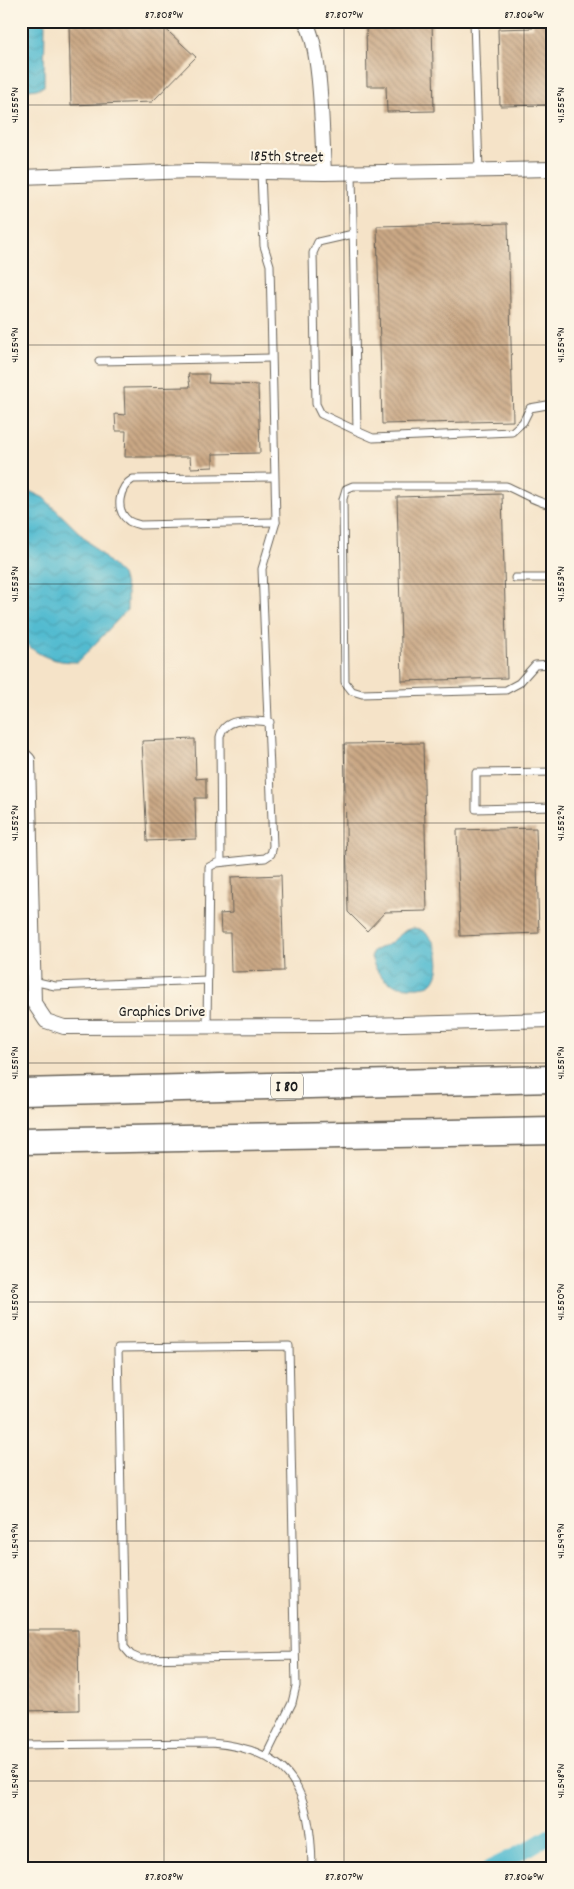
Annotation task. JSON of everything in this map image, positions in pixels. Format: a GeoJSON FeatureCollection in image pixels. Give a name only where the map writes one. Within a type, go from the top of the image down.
{"type":"FeatureCollection","features":[{"type":"Feature","properties":{"kind":"highway","name":"I 80"},"geometry":{"type":"LineString","coordinates":[[21,1092],[553,1079]]}},
{"type":"Feature","properties":{"kind":"highway"},"geometry":{"type":"LineString","coordinates":[[21,1141],[553,1131]]}},
{"type":"Feature","properties":{"kind":"street"},"geometry":{"type":"LineString","coordinates":[[310,23],[318,84],[324,174]]}},
{"type":"Feature","properties":{"kind":"street","name":"185th Street"},"geometry":{"type":"LineString","coordinates":[[21,177],[191,171],[324,174],[553,169]]}},
{"type":"Feature","properties":{"kind":"street","name":"Graphics Drive"},"geometry":{"type":"LineString","coordinates":[[21,753],[28,760],[26,904],[33,981],[27,1003],[46,1021],[64,1027],[207,1027],[553,1020]]}},
{"type":"Feature","properties":{"kind":"lane"},"geometry":{"type":"LineString","coordinates":[[474,21],[479,170]]}},
{"type":"Feature","properties":{"kind":"lane"},"geometry":{"type":"LineString","coordinates":[[207,1027],[207,875],[209,867],[221,862],[265,858],[271,854],[273,831],[270,722],[262,569],[276,522],[270,265],[264,246],[261,173]]}},
{"type":"Feature","properties":{"kind":"lane"},"geometry":{"type":"LineString","coordinates":[[352,173],[358,431]]}},
{"type":"Feature","properties":{"kind":"lane"},"geometry":{"type":"LineString","coordinates":[[353,234],[318,242],[313,253],[316,404],[321,414],[373,438],[512,432],[523,422],[530,408],[553,404]]}},
{"type":"Feature","properties":{"kind":"lane"},"geometry":{"type":"LineString","coordinates":[[99,361],[271,358]]}},
{"type":"Feature","properties":{"kind":"lane"},"geometry":{"type":"LineString","coordinates":[[274,477],[133,479],[122,489],[120,498],[121,512],[129,520],[140,525],[276,522]]}},
{"type":"Feature","properties":{"kind":"lane"},"geometry":{"type":"LineString","coordinates":[[553,505],[545,505],[528,495],[506,486],[353,486],[346,489],[343,499],[344,682],[352,691],[362,694],[506,690],[519,683],[535,665],[553,664]]}},
{"type":"Feature","properties":{"kind":"lane"},"geometry":{"type":"LineString","coordinates":[[515,578],[553,578]]}},
{"type":"Feature","properties":{"kind":"lane"},"geometry":{"type":"LineString","coordinates":[[221,862],[222,729],[227,724],[241,721],[270,722]]}},
{"type":"Feature","properties":{"kind":"lane"},"geometry":{"type":"LineString","coordinates":[[553,772],[476,774],[476,809],[553,807]]}},
{"type":"Feature","properties":{"kind":"lane"},"geometry":{"type":"LineString","coordinates":[[33,981],[55,986],[207,980]]}},
{"type":"Feature","properties":{"kind":"lane"},"geometry":{"type":"LineString","coordinates":[[266,1756],[292,1704],[296,1686],[289,1346],[118,1348],[124,1647],[131,1655],[140,1660],[295,1656]]}},
{"type":"Feature","properties":{"kind":"lane"},"geometry":{"type":"LineString","coordinates":[[21,1745],[211,1742],[233,1744],[266,1756],[287,1772],[301,1791],[309,1817],[312,1868]]}},
{"type":"Feature","properties":{"kind":"water"},"geometry":{"type":"Polygon","coordinates":[[[21,21],[45,21],[44,86],[36,89],[27,90],[21,88],[21,21]]]}},
{"type":"Feature","properties":{"kind":"water"},"geometry":{"type":"Polygon","coordinates":[[[21,487],[44,498],[122,575],[127,592],[127,610],[78,662],[61,661],[47,657],[34,650],[21,639],[21,487]]]}},
{"type":"Feature","properties":{"kind":"water"},"geometry":{"type":"Polygon","coordinates":[[[414,928],[422,930],[428,935],[437,950],[439,967],[437,975],[432,983],[427,986],[410,987],[394,985],[383,978],[374,966],[371,957],[373,951],[389,944],[406,930],[414,928]]]}},
{"type":"Feature","properties":{"kind":"building"},"geometry":{"type":"Polygon","coordinates":[[[86,21],[157,21],[196,57],[152,102],[71,105],[69,24],[86,21]]]}},
{"type":"Feature","properties":{"kind":"building"},"geometry":{"type":"Polygon","coordinates":[[[366,21],[432,21],[434,111],[387,112],[386,86],[367,86],[366,21]]]}},
{"type":"Feature","properties":{"kind":"building"},"geometry":{"type":"Polygon","coordinates":[[[533,21],[553,21],[553,105],[500,106],[498,29],[533,28],[533,21]]]}},
{"type":"Feature","properties":{"kind":"building"},"geometry":{"type":"Polygon","coordinates":[[[508,223],[513,421],[382,424],[377,226],[508,223]]]}},
{"type":"Feature","properties":{"kind":"building"},"geometry":{"type":"Polygon","coordinates":[[[188,374],[209,374],[208,383],[258,385],[260,453],[213,454],[213,467],[191,468],[190,457],[125,457],[126,431],[116,431],[115,414],[125,415],[124,388],[190,387],[188,374]]]}},
{"type":"Feature","properties":{"kind":"building"},"geometry":{"type":"Polygon","coordinates":[[[502,494],[507,678],[402,681],[397,497],[502,494]]]}},
{"type":"Feature","properties":{"kind":"building"},"geometry":{"type":"Polygon","coordinates":[[[195,739],[196,779],[206,778],[206,798],[195,798],[196,839],[147,841],[142,741],[195,739]]]}},
{"type":"Feature","properties":{"kind":"building"},"geometry":{"type":"Polygon","coordinates":[[[423,743],[427,911],[385,912],[367,931],[348,912],[344,744],[423,743]]]}},
{"type":"Feature","properties":{"kind":"building"},"geometry":{"type":"Polygon","coordinates":[[[536,828],[539,933],[460,936],[457,830],[536,828]]]}},
{"type":"Feature","properties":{"kind":"building"},"geometry":{"type":"Polygon","coordinates":[[[281,875],[284,971],[231,972],[230,933],[221,933],[220,914],[232,913],[231,877],[281,875]]]}},
{"type":"Feature","properties":{"kind":"building"},"geometry":{"type":"Polygon","coordinates":[[[21,1630],[78,1630],[79,1710],[21,1711],[21,1630]]]}},
{"type":"Feature","properties":{"kind":"waterway"},"geometry":{"type":"LineString","coordinates":[[489,1868],[528,1849],[553,1834]]}}]}
